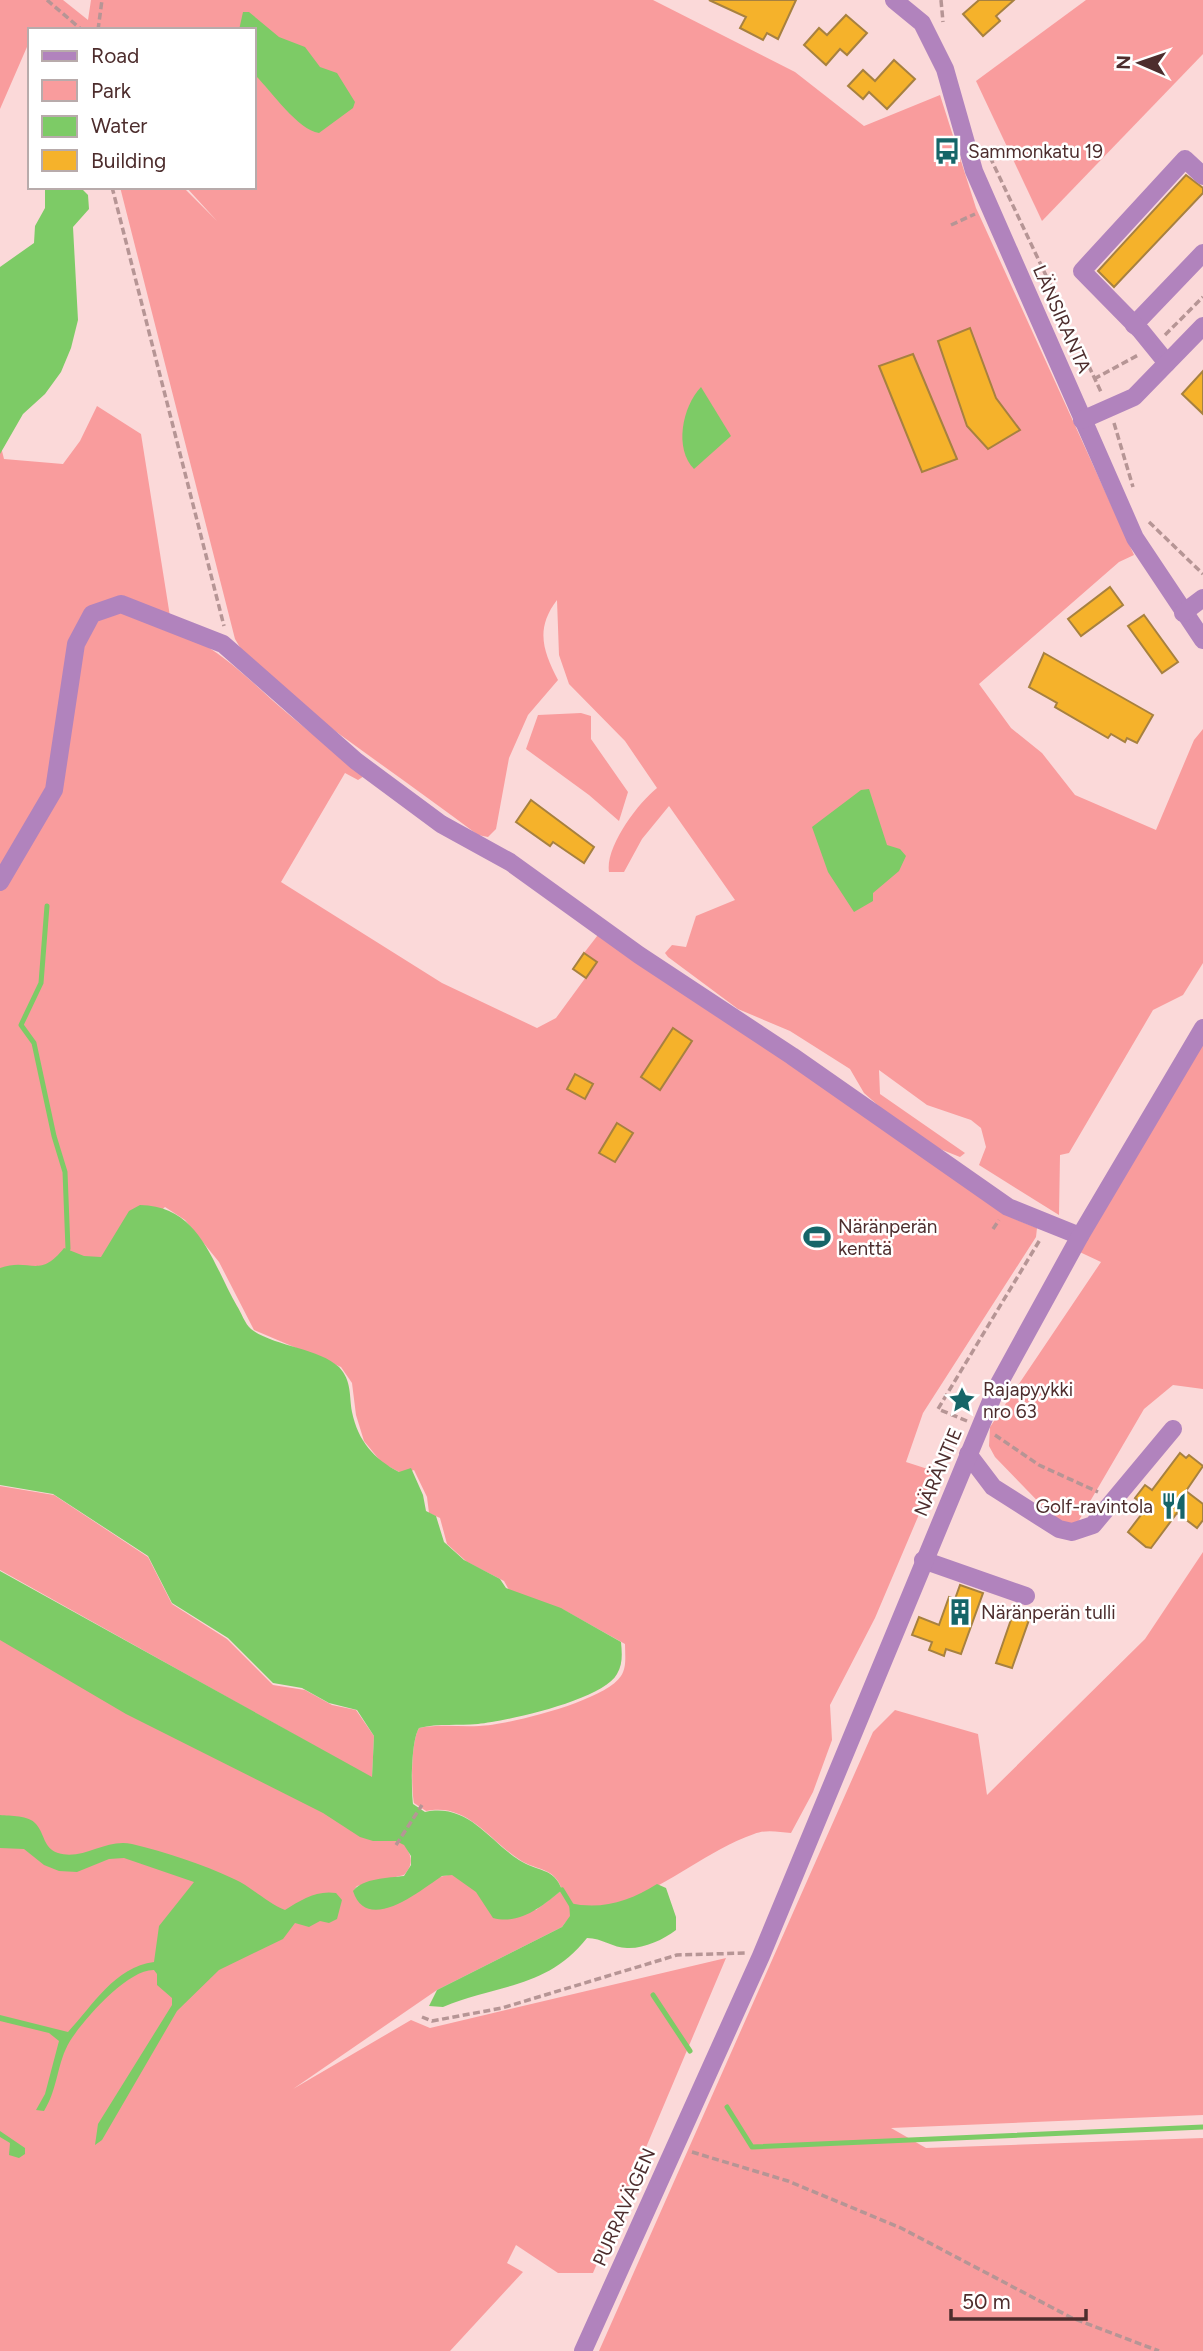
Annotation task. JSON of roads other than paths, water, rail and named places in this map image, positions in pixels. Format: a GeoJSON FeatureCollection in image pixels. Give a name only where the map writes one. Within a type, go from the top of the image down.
{"type":"FeatureCollection","features":[{"type":"Feature","properties":{"kind":"street","name":"LÄNSIRANTA"},"geometry":{"type":"LineString","coordinates":[[903,2],[922,23],[945,69],[974,171],[1135,538],[1203,640]]}},
{"type":"Feature","properties":{"kind":"street"},"geometry":{"type":"LineString","coordinates":[[1167,363],[1135,325],[1082,271],[1185,159],[1203,176]]}},
{"type":"Feature","properties":{"kind":"street"},"geometry":{"type":"LineString","coordinates":[[1135,325],[1203,253]]}},
{"type":"Feature","properties":{"kind":"street"},"geometry":{"type":"LineString","coordinates":[[1082,420],[1134,397],[1203,326]]}},
{"type":"Feature","properties":{"kind":"street"},"geometry":{"type":"LineString","coordinates":[[1183,613],[1203,598]]}},
{"type":"Feature","properties":{"kind":"street"},"geometry":{"type":"LineString","coordinates":[[0,882],[54,790],[76,644],[92,614],[121,604],[223,644],[356,761],[441,824],[510,862],[639,955],[792,1056],[1008,1207],[1080,1236]]}},
{"type":"Feature","properties":{"kind":"street","name":"NÄRÄNTIE"},"geometry":{"type":"LineString","coordinates":[[761,1956],[996,1389],[1080,1236],[1203,1028]]}},
{"type":"Feature","properties":{"kind":"street"},"geometry":{"type":"LineString","coordinates":[[968,1454],[993,1487],[1059,1529],[1072,1532],[1093,1525],[1173,1429]]}},
{"type":"Feature","properties":{"kind":"street"},"geometry":{"type":"LineString","coordinates":[[923,1560],[1026,1596]]}},
{"type":"Feature","properties":{"kind":"street","name":"PURRAVÄGEN"},"geometry":{"type":"LineString","coordinates":[[583,2351],[761,1956]]}},
{"type":"Feature","properties":{"kind":"water"},"geometry":{"type":"Polygon","coordinates":[[[243,12],[249,12],[279,37],[305,47],[320,67],[337,73],[355,102],[353,108],[319,133],[302,125],[256,76],[256,28],[239,28],[243,12]]]}},
{"type":"Feature","properties":{"kind":"water"},"geometry":{"type":"Polygon","coordinates":[[[45,189],[82,189],[88,195],[89,209],[73,227],[78,320],[61,372],[45,394],[23,414],[0,454],[0,267],[34,243],[35,226],[45,208],[45,189]]]}},
{"type":"Feature","properties":{"kind":"water"},"geometry":{"type":"Polygon","coordinates":[[[701,387],[731,436],[694,469],[684,451],[683,428],[689,405],[701,387]]]}},
{"type":"Feature","properties":{"kind":"water"},"geometry":{"type":"Polygon","coordinates":[[[869,789],[887,845],[900,849],[906,856],[899,871],[873,893],[873,901],[854,912],[828,872],[812,827],[861,790],[869,789]]]}},
{"type":"Feature","properties":{"kind":"water"},"geometry":{"type":"Polygon","coordinates":[[[140,1205],[160,1208],[177,1215],[190,1226],[211,1255],[251,1329],[260,1335],[320,1355],[339,1367],[348,1383],[358,1432],[368,1448],[390,1467],[399,1472],[411,1468],[423,1495],[426,1511],[436,1516],[444,1542],[464,1560],[500,1579],[506,1588],[561,1608],[621,1642],[621,1662],[617,1674],[593,1692],[553,1708],[510,1719],[478,1724],[426,1726],[419,1728],[416,1734],[412,1764],[413,1804],[425,1812],[440,1811],[465,1818],[519,1860],[550,1874],[559,1883],[562,1890],[530,1913],[513,1919],[493,1918],[476,1892],[452,1875],[442,1876],[395,1905],[370,1909],[360,1904],[353,1891],[363,1883],[404,1876],[411,1865],[411,1856],[404,1845],[396,1841],[373,1841],[360,1837],[323,1813],[126,1714],[0,1640],[0,1571],[372,1777],[374,1736],[357,1710],[329,1703],[302,1688],[273,1683],[228,1638],[172,1603],[148,1556],[53,1494],[0,1485],[0,1268],[48,1263],[64,1248],[84,1256],[101,1257],[129,1211],[140,1205]]]}},
{"type":"Feature","properties":{"kind":"water"},"geometry":{"type":"Polygon","coordinates":[[[0,1815],[19,1816],[33,1821],[50,1848],[58,1853],[76,1854],[122,1843],[145,1847],[241,1882],[285,1910],[315,1894],[336,1893],[342,1900],[337,1919],[329,1923],[320,1921],[309,1927],[295,1923],[283,1939],[219,1970],[177,2011],[102,2140],[95,2145],[98,2124],[172,2005],[172,1998],[157,1985],[157,1974],[154,1970],[132,1978],[85,2020],[66,2049],[44,2111],[36,2110],[45,2094],[59,2041],[49,2033],[0,2021],[0,2015],[68,2032],[116,1979],[140,1965],[154,1962],[159,1926],[194,1882],[124,1858],[109,1859],[77,1872],[59,1871],[44,1865],[24,1849],[0,1848],[0,1815]]]}},
{"type":"Feature","properties":{"kind":"water"},"geometry":{"type":"Polygon","coordinates":[[[657,1884],[666,1888],[676,1917],[676,1930],[665,1937],[633,1948],[587,1938],[572,1955],[538,1976],[443,2007],[429,2006],[437,1990],[562,1927],[570,1916],[569,1903],[592,1906],[614,1903],[636,1896],[657,1884]]]}},
{"type":"Feature","properties":{"kind":"water"},"geometry":{"type":"Polygon","coordinates":[[[0,2131],[25,2148],[25,2154],[19,2158],[9,2155],[10,2143],[0,2137],[0,2131]]]}},
{"type":"Feature","properties":{"kind":"waterway"},"geometry":{"type":"LineString","coordinates":[[47,906],[41,983],[21,1025],[34,1043],[54,1136],[65,1172],[68,1249]]}},
{"type":"Feature","properties":{"kind":"waterway"},"geometry":{"type":"LineString","coordinates":[[562,1890],[573,1908]]}},
{"type":"Feature","properties":{"kind":"waterway"},"geometry":{"type":"LineString","coordinates":[[653,1995],[690,2051]]}},
{"type":"Feature","properties":{"kind":"waterway"},"geometry":{"type":"LineString","coordinates":[[727,2107],[752,2147],[1203,2127]]}},
{"type":"Feature","properties":{"kind":"place","name":"Sammonkatu 19"},"geometry":{"type":"Point","coordinates":[947,151]}},
{"type":"Feature","properties":{"kind":"place","name":"Näränperän kenttä"},"geometry":{"type":"Point","coordinates":[817,1237]}},
{"type":"Feature","properties":{"kind":"place","name":"Rajapyykki nro 63"},"geometry":{"type":"Point","coordinates":[962,1400]}},
{"type":"Feature","properties":{"kind":"place","name":"Golf-ravintola"},"geometry":{"type":"Point","coordinates":[1174,1506]}},
{"type":"Feature","properties":{"kind":"place","name":"Näränperän tulli"},"geometry":{"type":"Point","coordinates":[960,1612]}}]}
